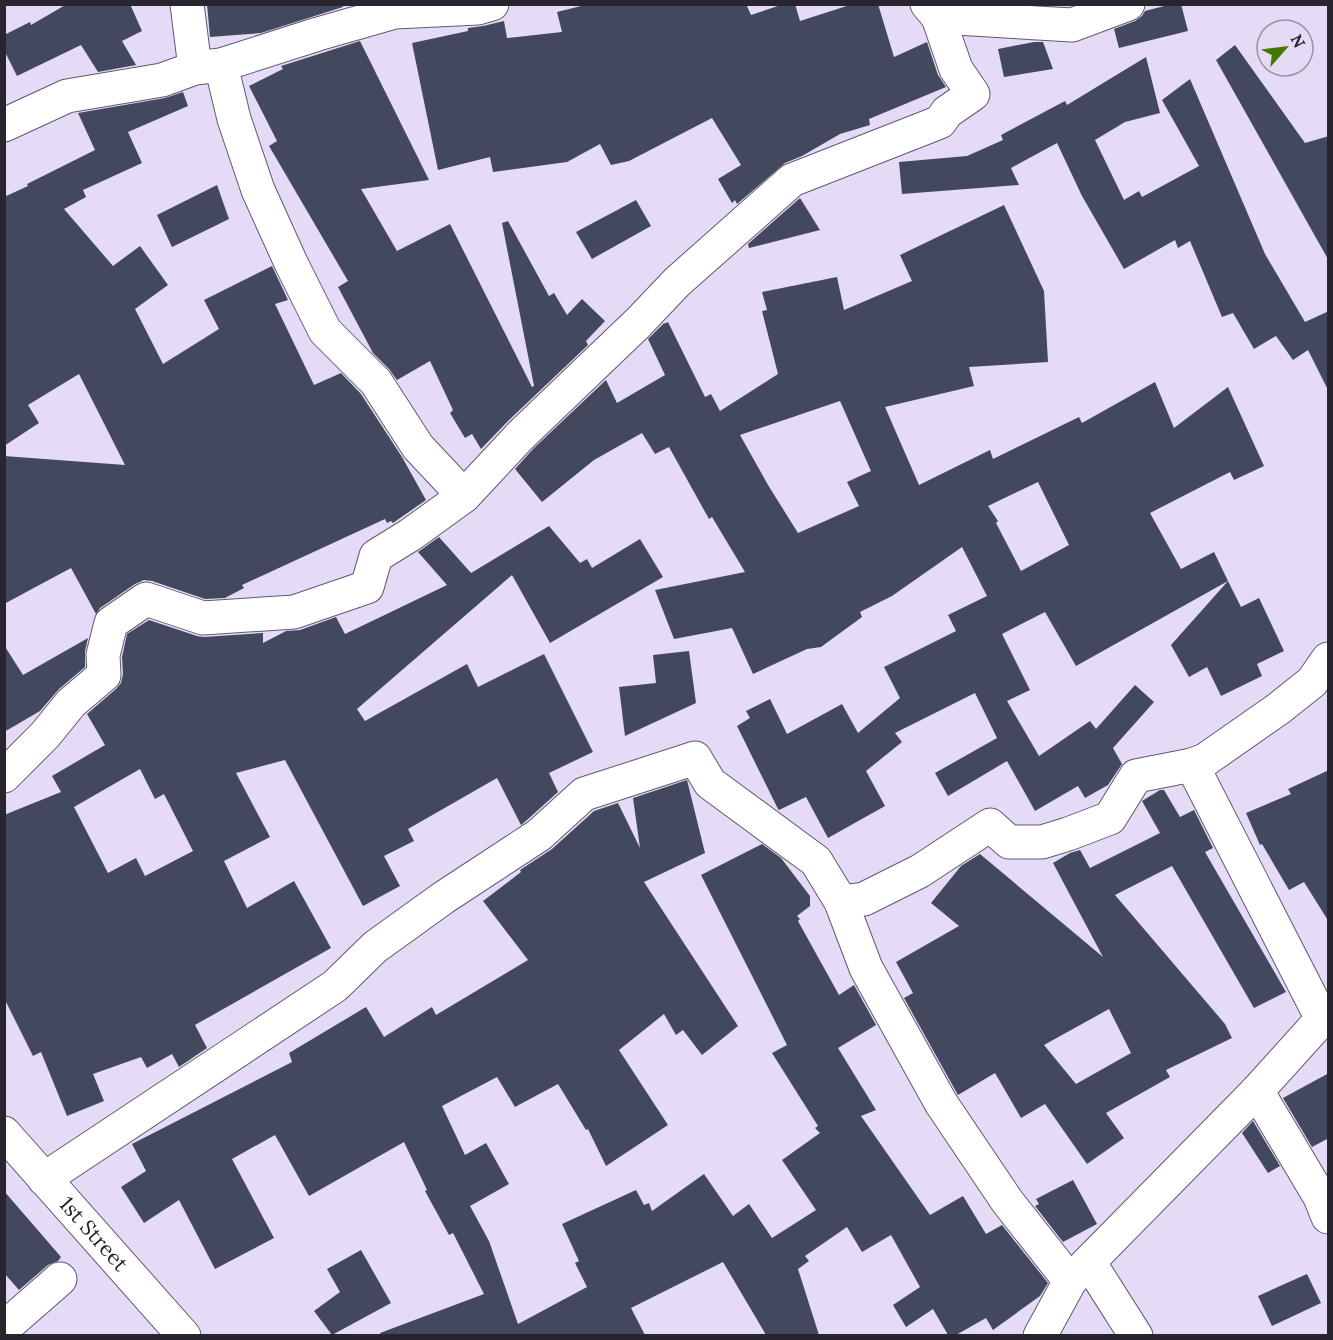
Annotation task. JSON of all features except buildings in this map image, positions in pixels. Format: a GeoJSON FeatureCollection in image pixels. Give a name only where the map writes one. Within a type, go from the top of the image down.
{"type":"FeatureCollection","features":[{"type":"Feature","properties":{"kind":"street"},"geometry":{"type":"LineString","coordinates":[[187,4],[208,66],[234,120],[258,190],[325,331],[376,382],[418,447],[464,496]]}},
{"type":"Feature","properties":{"kind":"street"},"geometry":{"type":"LineString","coordinates":[[4,125],[67,96],[162,80],[395,12],[478,8],[492,4]]}},
{"type":"Feature","properties":{"kind":"street"},"geometry":{"type":"LineString","coordinates":[[4,776],[45,735],[71,703],[104,675],[104,655],[111,623],[146,599],[203,618],[294,612],[367,587],[376,556],[410,535],[464,496],[521,435],[638,323],[677,282],[792,180],[940,122],[947,112],[973,93],[956,69],[932,11],[1072,24],[1128,4]]}},
{"type":"Feature","properties":{"kind":"street"},"geometry":{"type":"LineString","coordinates":[[841,902],[864,899],[920,871],[990,825],[1009,842],[1042,842],[1110,818],[1136,776],[1192,765],[1205,760],[1312,682],[1329,659]]}},
{"type":"Feature","properties":{"kind":"street"},"geometry":{"type":"LineString","coordinates":[[44,1179],[335,986],[375,947],[442,898],[539,835],[584,794],[695,758],[710,783],[816,861],[841,902],[866,968],[940,1103],[1007,1201],[1080,1271],[1136,1335]]}},
{"type":"Feature","properties":{"kind":"street"},"geometry":{"type":"LineString","coordinates":[[1040,1335],[1080,1271],[1257,1091],[1325,1016],[1192,765]]}},
{"type":"Feature","properties":{"kind":"street"},"geometry":{"type":"LineString","coordinates":[[1257,1091],[1320,1197],[1329,1217]]}},
{"type":"Feature","properties":{"kind":"street","name":"1st Street"},"geometry":{"type":"LineString","coordinates":[[4,1133],[184,1335]]}},
{"type":"Feature","properties":{"kind":"street"},"geometry":{"type":"LineString","coordinates":[[4,1328],[60,1279]]}}]}
